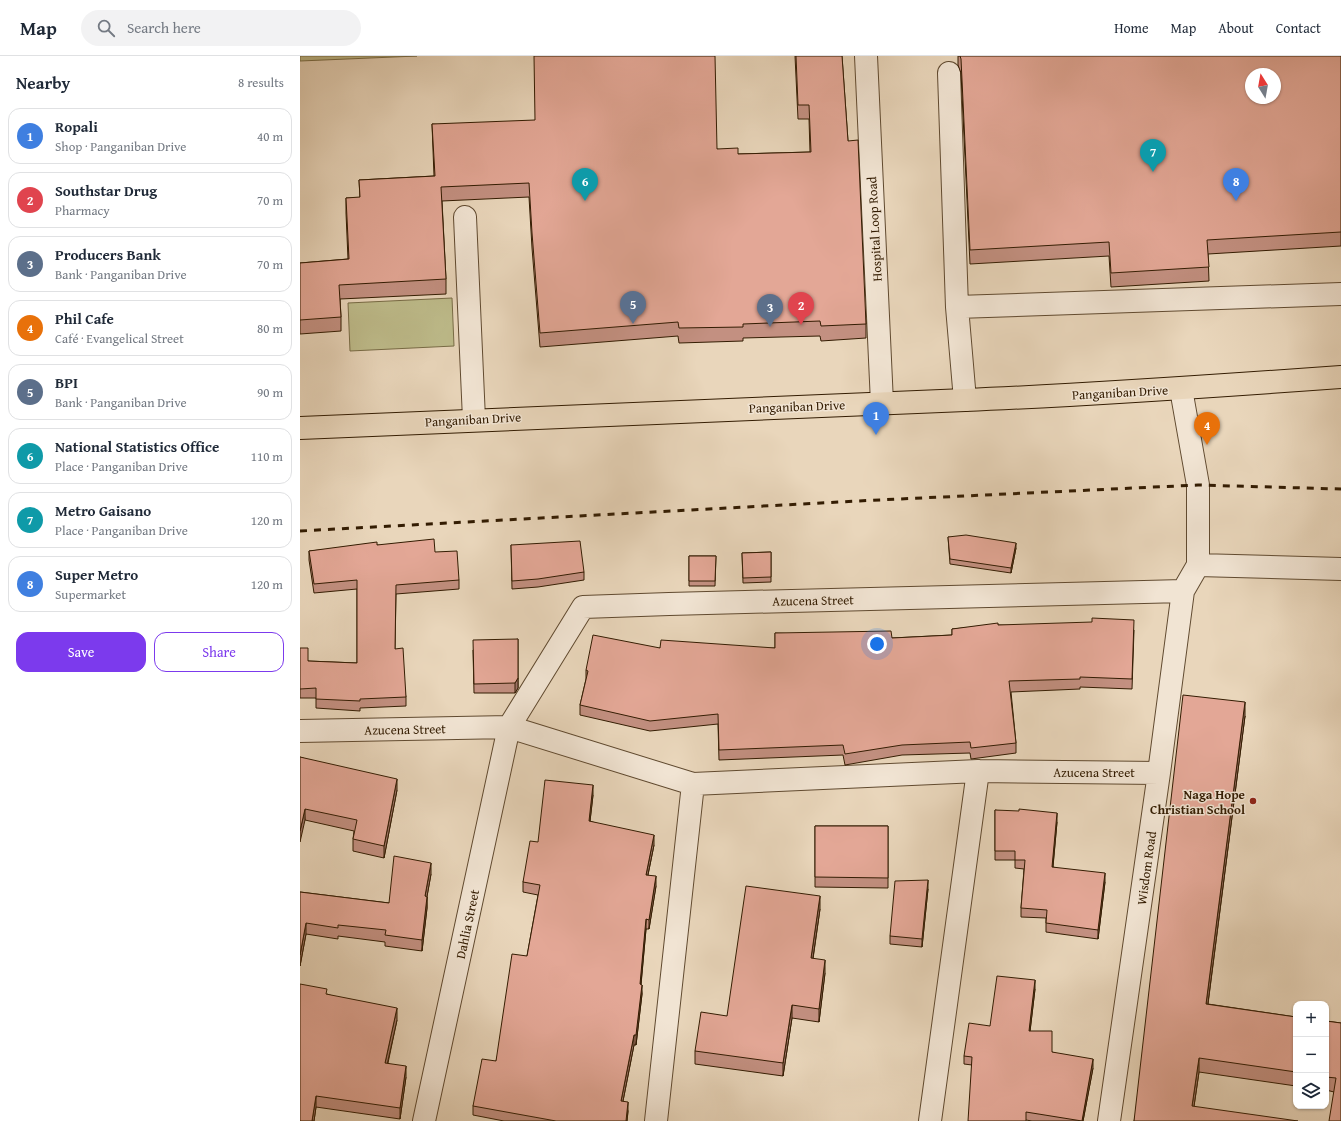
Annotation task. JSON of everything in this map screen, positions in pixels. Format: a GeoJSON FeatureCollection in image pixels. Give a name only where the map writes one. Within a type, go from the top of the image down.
{"type":"FeatureCollection","features":[{"type":"Feature","properties":{"kind":"main road","name":"Panganiban Drive"},"geometry":{"type":"LineString","coordinates":[[300,428],[474,419],[965,400],[1181,389],[1341,377]]}},
{"type":"Feature","properties":{"kind":"street","name":"Hospital Loop Road"},"geometry":{"type":"LineString","coordinates":[[866,56],[882,403]]}},
{"type":"Feature","properties":{"kind":"street"},"geometry":{"type":"LineString","coordinates":[[949,73],[957,307],[965,400]]}},
{"type":"Feature","properties":{"kind":"street"},"geometry":{"type":"LineString","coordinates":[[465,217],[474,419]]}},
{"type":"Feature","properties":{"kind":"street"},"geometry":{"type":"LineString","coordinates":[[957,307],[1341,294]]}},
{"type":"Feature","properties":{"kind":"street"},"geometry":{"type":"LineString","coordinates":[[1181,389],[1198,485],[1198,565],[1183,591]]}},
{"type":"Feature","properties":{"kind":"street"},"geometry":{"type":"LineString","coordinates":[[1198,565],[1341,569]]}},
{"type":"Feature","properties":{"kind":"street","name":"Azucena Street"},"geometry":{"type":"LineString","coordinates":[[509,727],[583,607],[1183,591]]}},
{"type":"Feature","properties":{"kind":"street","name":"Wisdom Road"},"geometry":{"type":"LineString","coordinates":[[1109,1121],[1159,773],[1183,591]]}},
{"type":"Feature","properties":{"kind":"street","name":"Azucena Street"},"geometry":{"type":"LineString","coordinates":[[300,731],[509,727],[693,784],[978,772],[1159,773]]}},
{"type":"Feature","properties":{"kind":"street","name":"Dahlia Street"},"geometry":{"type":"LineString","coordinates":[[424,1121],[509,727]]}},
{"type":"Feature","properties":{"kind":"street"},"geometry":{"type":"LineString","coordinates":[[930,1121],[978,772]]}},
{"type":"Feature","properties":{"kind":"street"},"geometry":{"type":"LineString","coordinates":[[656,1121],[693,784]]}},
{"type":"Feature","properties":{"kind":"shaded area"},"geometry":{"type":"Polygon","coordinates":[[[300,56],[417,56],[300,61],[300,56]]]}},
{"type":"Feature","properties":{"kind":"shaded area"},"geometry":{"type":"Polygon","coordinates":[[[452,298],[454,346],[350,351],[348,303],[452,298]]]}},
{"type":"Feature","properties":{"kind":"building"},"geometry":{"type":"Polygon","coordinates":[[[534,56],[715,56],[717,149],[738,148],[738,154],[811,152],[809,105],[798,105],[796,56],[842,56],[848,141],[858,140],[866,324],[821,326],[820,321],[743,324],[743,327],[679,328],[678,322],[540,333],[529,183],[441,187],[446,279],[339,285],[341,317],[300,320],[300,263],[349,259],[346,198],[360,197],[359,180],[435,176],[432,124],[535,120],[534,56]]]}},
{"type":"Feature","properties":{"kind":"building"},"geometry":{"type":"Polygon","coordinates":[[[960,56],[1341,56],[1341,232],[1207,240],[1209,267],[1111,273],[1109,242],[970,250],[960,56]]]}},
{"type":"Feature","properties":{"kind":"building"},"geometry":{"type":"Polygon","coordinates":[[[966,535],[1016,543],[1011,568],[950,559],[948,537],[966,535]]]}},
{"type":"Feature","properties":{"kind":"building"},"geometry":{"type":"Polygon","coordinates":[[[434,539],[435,552],[457,551],[459,580],[396,585],[395,649],[403,648],[406,697],[360,699],[360,701],[316,699],[316,688],[300,689],[300,648],[308,648],[308,661],[357,663],[357,580],[314,584],[309,551],[377,542],[377,545],[434,539]]]}},
{"type":"Feature","properties":{"kind":"building"},"geometry":{"type":"Polygon","coordinates":[[[580,541],[584,572],[538,579],[512,581],[511,545],[580,541]]]}},
{"type":"Feature","properties":{"kind":"building"},"geometry":{"type":"Polygon","coordinates":[[[771,552],[771,577],[743,578],[742,553],[771,552]]]}},
{"type":"Feature","properties":{"kind":"building"},"geometry":{"type":"Polygon","coordinates":[[[689,556],[716,556],[715,581],[689,581],[689,556]]]}},
{"type":"Feature","properties":{"kind":"building"},"geometry":{"type":"Polygon","coordinates":[[[1092,618],[1134,620],[1132,679],[1080,677],[1080,679],[1009,681],[1016,743],[971,748],[970,742],[902,745],[845,754],[843,745],[719,750],[718,714],[650,721],[580,705],[588,671],[586,670],[593,635],[660,648],[661,640],[775,648],[775,633],[891,631],[892,638],[952,635],[952,629],[998,623],[998,625],[1092,622],[1092,618]]]}},
{"type":"Feature","properties":{"kind":"building"},"geometry":{"type":"Polygon","coordinates":[[[518,639],[518,678],[515,683],[474,684],[473,640],[518,639]]]}},
{"type":"Feature","properties":{"kind":"building"},"geometry":{"type":"Polygon","coordinates":[[[1183,695],[1245,702],[1206,1004],[1293,1017],[1293,1072],[1199,1058],[1192,1106],[1298,1121],[1134,1121],[1183,695]]]}},
{"type":"Feature","properties":{"kind":"building"},"geometry":{"type":"Polygon","coordinates":[[[300,757],[397,779],[384,846],[353,839],[357,820],[305,809],[300,831],[300,757]]]}},
{"type":"Feature","properties":{"kind":"building"},"geometry":{"type":"Polygon","coordinates":[[[545,780],[593,785],[589,821],[654,835],[646,875],[656,876],[649,920],[646,919],[640,984],[642,985],[636,1035],[634,1035],[621,1101],[628,1102],[626,1121],[556,1121],[473,1106],[482,1059],[496,1061],[512,954],[527,956],[540,885],[523,882],[530,841],[538,842],[545,780]]]}},
{"type":"Feature","properties":{"kind":"building"},"geometry":{"type":"Polygon","coordinates":[[[1019,809],[1057,813],[1052,867],[1105,873],[1098,930],[1046,923],[1047,910],[1021,908],[1025,860],[1015,860],[1015,851],[995,851],[995,810],[1019,811],[1019,809]]]}},
{"type":"Feature","properties":{"kind":"building"},"geometry":{"type":"Polygon","coordinates":[[[815,826],[888,826],[888,878],[815,877],[815,826]]]}},
{"type":"Feature","properties":{"kind":"building"},"geometry":{"type":"Polygon","coordinates":[[[394,856],[431,863],[425,896],[427,897],[422,940],[385,935],[386,930],[338,925],[338,928],[306,923],[300,955],[300,892],[389,903],[394,856]]]}},
{"type":"Feature","properties":{"kind":"building"},"geometry":{"type":"Polygon","coordinates":[[[928,880],[922,939],[890,936],[895,881],[928,880]]]}},
{"type":"Feature","properties":{"kind":"building"},"geometry":{"type":"Polygon","coordinates":[[[746,886],[820,896],[811,958],[825,960],[819,1009],[792,1005],[783,1063],[695,1051],[701,1012],[727,1016],[746,886]]]}},
{"type":"Feature","properties":{"kind":"building"},"geometry":{"type":"Polygon","coordinates":[[[997,976],[1035,980],[1029,1031],[1052,1031],[1052,1052],[1093,1059],[1082,1121],[1026,1112],[1026,1121],[968,1121],[972,1057],[964,1056],[969,1023],[990,1026],[997,976]]]}},
{"type":"Feature","properties":{"kind":"building"},"geometry":{"type":"Polygon","coordinates":[[[300,984],[327,989],[326,994],[397,1008],[385,1063],[406,1066],[400,1108],[316,1096],[312,1121],[300,1121],[300,984]]]}},
{"type":"Feature","properties":{"kind":"building"},"geometry":{"type":"Polygon","coordinates":[[[1329,1021],[1341,1023],[1341,1121],[1329,1121],[1336,1078],[1329,1077],[1329,1021]]]}},
{"type":"Feature","properties":{"kind":"railway"},"geometry":{"type":"LineString","coordinates":[[300,531],[857,501],[1198,485],[1341,489]]}},
{"type":"Feature","properties":{"kind":"place","name":"Metro Gaisano"},"geometry":{"type":"Point","coordinates":[1153,172]}},
{"type":"Feature","properties":{"kind":"place","name":"National Statistics Office"},"geometry":{"type":"Point","coordinates":[585,201]}},
{"type":"Feature","properties":{"kind":"place","name":"Super Metro"},"geometry":{"type":"Point","coordinates":[1236,201]}},
{"type":"Feature","properties":{"kind":"place","name":"BPI"},"geometry":{"type":"Point","coordinates":[633,324]}},
{"type":"Feature","properties":{"kind":"place","name":"Southstar Drug"},"geometry":{"type":"Point","coordinates":[801,325]}},
{"type":"Feature","properties":{"kind":"place","name":"Producers Bank"},"geometry":{"type":"Point","coordinates":[770,327]}},
{"type":"Feature","properties":{"kind":"place","name":"Ropali"},"geometry":{"type":"Point","coordinates":[876,435]}},
{"type":"Feature","properties":{"kind":"place","name":"Phil Cafe"},"geometry":{"type":"Point","coordinates":[1207,445]}},
{"type":"Feature","properties":{"kind":"place","name":"Naga Hope Christian School"},"geometry":{"type":"Point","coordinates":[1253,801]}}]}
